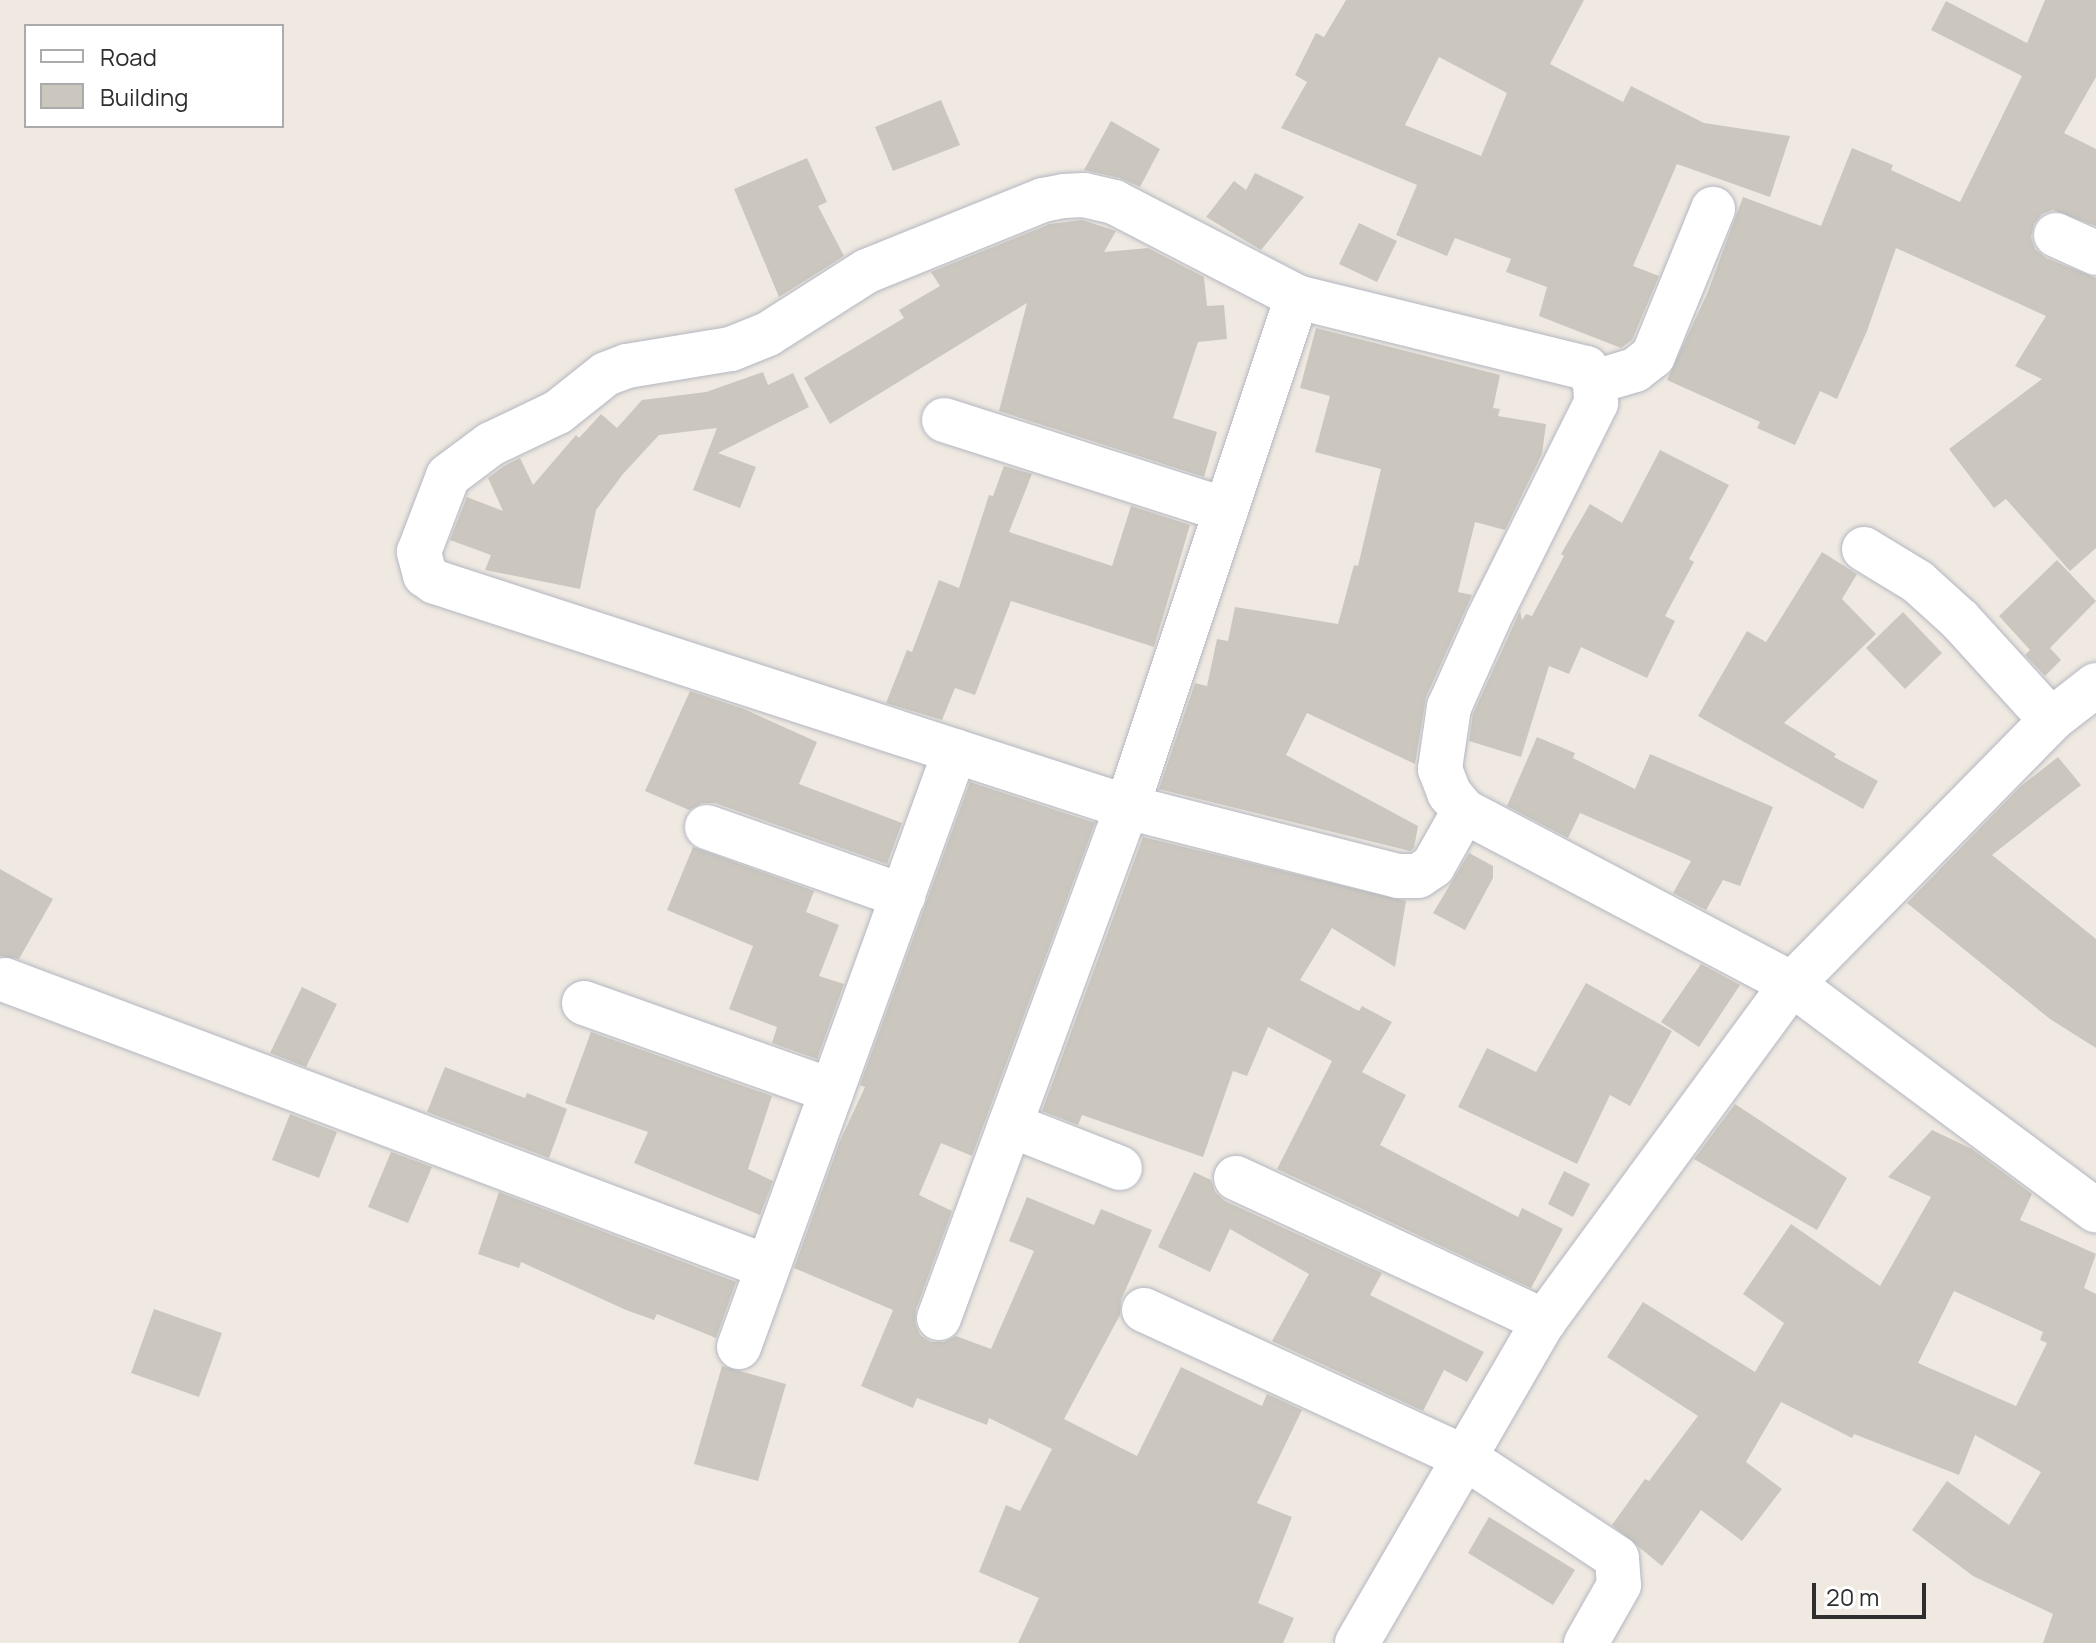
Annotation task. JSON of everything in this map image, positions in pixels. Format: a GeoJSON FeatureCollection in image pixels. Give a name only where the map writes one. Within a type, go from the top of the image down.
{"type":"FeatureCollection","features":[{"type":"Feature","properties":{"kind":"street"},"geometry":{"type":"LineString","coordinates":[[1464,811],[1433,866],[1418,876],[1398,876],[1127,807],[435,582],[425,575],[419,552],[448,476],[491,444],[558,412],[606,374],[627,366],[731,349],[768,334],[867,271],[1043,200],[1084,195],[1114,202],[1297,297],[1586,368],[1595,382],[1596,403],[1488,620],[1449,707],[1440,769],[1449,793],[1464,811],[1792,984],[2092,1200]]}},
{"type":"Feature","properties":{"kind":"street"},"geometry":{"type":"LineString","coordinates":[[1595,382],[1635,370],[1653,356],[1713,209]]}},
{"type":"Feature","properties":{"kind":"street"},"geometry":{"type":"LineString","coordinates":[[2056,235],[2096,253]]}},
{"type":"Feature","properties":{"kind":"street"},"geometry":{"type":"LineString","coordinates":[[939,1318],[1127,807],[1297,297]]}},
{"type":"Feature","properties":{"kind":"street"},"geometry":{"type":"LineString","coordinates":[[944,420],[1226,510]]}},
{"type":"Feature","properties":{"kind":"street"},"geometry":{"type":"LineString","coordinates":[[1864,549],[1918,582],[1960,620],[2051,720]]}},
{"type":"Feature","properties":{"kind":"street"},"geometry":{"type":"LineString","coordinates":[[1357,1643],[1544,1321],[1792,984],[2051,720],[2096,685]]}},
{"type":"Feature","properties":{"kind":"street"},"geometry":{"type":"LineString","coordinates":[[739,1347],[955,751]]}},
{"type":"Feature","properties":{"kind":"street"},"geometry":{"type":"LineString","coordinates":[[707,827],[903,896]]}},
{"type":"Feature","properties":{"kind":"street"},"geometry":{"type":"LineString","coordinates":[[5,980],[768,1267]]}},
{"type":"Feature","properties":{"kind":"street"},"geometry":{"type":"LineString","coordinates":[[584,1003],[832,1091]]}},
{"type":"Feature","properties":{"kind":"street"},"geometry":{"type":"LineString","coordinates":[[1010,1125],[1120,1168]]}},
{"type":"Feature","properties":{"kind":"street"},"geometry":{"type":"LineString","coordinates":[[1236,1178],[1544,1321]]}},
{"type":"Feature","properties":{"kind":"street"},"geometry":{"type":"LineString","coordinates":[[1144,1310],[1464,1457],[1617,1558],[1619,1585],[1586,1643]]}},
{"type":"Feature","properties":{"kind":"building"},"geometry":{"type":"Polygon","coordinates":[[[1346,0],[1584,0],[1550,64],[1623,102],[1631,86],[1704,123],[1790,136],[1770,197],[1677,164],[1633,266],[1659,276],[1632,340],[1621,348],[1539,316],[1547,287],[1506,272],[1511,259],[1455,238],[1447,256],[1396,235],[1417,185],[1281,128],[1307,82],[1295,75],[1316,33],[1324,37],[1346,0]],[[1439,57],[1405,125],[1481,156],[1507,93],[1439,57]]]}},
{"type":"Feature","properties":{"kind":"building"},"geometry":{"type":"Polygon","coordinates":[[[2045,0],[2096,0],[2096,77],[2064,133],[2096,149],[2096,226],[2053,210],[2042,214],[2034,224],[2031,237],[2035,249],[2046,258],[2096,278],[2096,548],[2070,571],[2006,499],[1994,508],[1949,449],[2042,379],[2015,366],[2046,316],[1896,248],[1867,331],[1837,399],[1820,391],[1795,445],[1757,428],[1760,422],[1667,380],[1707,294],[1743,197],[1821,226],[1852,148],[1893,165],[1891,170],[1960,202],[2022,76],[1931,30],[1946,1],[2027,43],[2045,0]]]}},
{"type":"Feature","properties":{"kind":"building"},"geometry":{"type":"Polygon","coordinates":[[[941,100],[960,145],[893,171],[875,127],[941,100]]]}},
{"type":"Feature","properties":{"kind":"building"},"geometry":{"type":"Polygon","coordinates":[[[1111,121],[1160,149],[1140,187],[1120,178],[1084,170],[1111,121]]]}},
{"type":"Feature","properties":{"kind":"building"},"geometry":{"type":"Polygon","coordinates":[[[807,158],[827,202],[818,206],[844,256],[779,297],[734,189],[807,158]]]}},
{"type":"Feature","properties":{"kind":"building"},"geometry":{"type":"Polygon","coordinates":[[[1255,173],[1304,197],[1261,250],[1206,217],[1234,181],[1246,190],[1255,173]]]}},
{"type":"Feature","properties":{"kind":"building"},"geometry":{"type":"Polygon","coordinates":[[[1082,220],[1116,231],[1104,252],[1148,248],[1204,277],[1207,306],[1224,305],[1227,339],[1198,342],[1173,418],[1217,432],[1204,477],[999,411],[1027,303],[830,424],[804,378],[904,318],[899,310],[940,286],[931,272],[1050,224],[1082,220]]]}},
{"type":"Feature","properties":{"kind":"building"},"geometry":{"type":"Polygon","coordinates":[[[1359,223],[1397,241],[1377,282],[1339,264],[1359,223]]]}},
{"type":"Feature","properties":{"kind":"building"},"geometry":{"type":"Polygon","coordinates":[[[1316,328],[1500,375],[1493,408],[1500,409],[1498,416],[1546,424],[1542,454],[1505,530],[1475,522],[1458,592],[1472,595],[1426,697],[1415,764],[1307,713],[1286,755],[1418,826],[1414,848],[1410,851],[1159,789],[1195,683],[1207,686],[1217,639],[1228,641],[1235,607],[1338,624],[1354,565],[1358,566],[1381,469],[1315,452],[1330,396],[1300,388],[1316,328]]]}},
{"type":"Feature","properties":{"kind":"building"},"geometry":{"type":"Polygon","coordinates":[[[763,372],[768,385],[793,373],[809,407],[718,453],[756,467],[740,508],[693,490],[717,428],[659,435],[623,474],[596,510],[580,589],[485,570],[491,555],[450,540],[467,497],[503,511],[488,478],[504,466],[520,458],[533,485],[576,435],[579,438],[601,414],[617,428],[642,400],[706,392],[763,372]]]}},
{"type":"Feature","properties":{"kind":"building"},"geometry":{"type":"Polygon","coordinates":[[[1660,450],[1729,485],[1689,559],[1694,562],[1665,616],[1675,621],[1647,678],[1581,647],[1569,674],[1549,666],[1521,757],[1469,741],[1473,714],[1520,611],[1522,620],[1526,614],[1532,616],[1564,556],[1561,554],[1590,504],[1622,523],[1660,450]]]}},
{"type":"Feature","properties":{"kind":"building"},"geometry":{"type":"Polygon","coordinates":[[[1004,466],[1032,474],[1009,532],[1112,566],[1131,506],[1190,525],[1154,647],[1011,601],[975,695],[955,688],[942,720],[886,703],[907,650],[912,652],[939,580],[959,588],[989,495],[993,496],[1004,466]]]}},
{"type":"Feature","properties":{"kind":"building"},"geometry":{"type":"Polygon","coordinates":[[[1822,552],[1857,574],[1842,599],[1876,634],[1784,723],[1836,754],[1834,757],[1878,781],[1863,809],[1698,716],[1747,631],[1766,642],[1822,552]]]}},
{"type":"Feature","properties":{"kind":"building"},"geometry":{"type":"Polygon","coordinates":[[[2057,560],[2096,601],[2050,648],[2061,660],[2045,676],[2025,655],[2030,650],[1999,616],[2057,560]]]}},
{"type":"Feature","properties":{"kind":"building"},"geometry":{"type":"Polygon","coordinates":[[[1903,612],[1942,653],[1905,689],[1866,648],[1903,612]]]}},
{"type":"Feature","properties":{"kind":"building"},"geometry":{"type":"Polygon","coordinates":[[[690,691],[744,709],[817,742],[799,784],[902,823],[887,864],[715,803],[702,803],[689,810],[645,791],[690,691]]]}},
{"type":"Feature","properties":{"kind":"building"},"geometry":{"type":"Polygon","coordinates":[[[1537,737],[1575,753],[1573,758],[1635,789],[1650,754],[1773,807],[1740,886],[1723,880],[1706,910],[1673,893],[1691,861],[1580,813],[1568,838],[1507,806],[1537,737]]]}},
{"type":"Feature","properties":{"kind":"building"},"geometry":{"type":"Polygon","coordinates":[[[2058,757],[2081,785],[1992,855],[2096,939],[2096,1048],[2050,1019],[1907,903],[2021,786],[2058,757]]]}},
{"type":"Feature","properties":{"kind":"building"},"geometry":{"type":"Polygon","coordinates":[[[970,782],[1095,823],[972,1156],[941,1143],[919,1195],[952,1211],[916,1309],[915,1323],[920,1335],[931,1342],[944,1342],[956,1336],[991,1349],[1034,1251],[1009,1241],[1027,1197],[1094,1225],[1101,1209],[1152,1230],[1121,1300],[1120,1315],[1064,1419],[1137,1456],[1181,1367],[1262,1406],[1267,1394],[1302,1410],[1257,1503],[1292,1517],[1258,1603],[1294,1618],[1283,1643],[1018,1643],[1039,1598],[979,1572],[1006,1505],[1020,1511],[1052,1449],[989,1418],[987,1425],[917,1398],[913,1408],[861,1386],[893,1310],[794,1268],[840,1141],[865,1087],[860,1085],[970,782]]]}},
{"type":"Feature","properties":{"kind":"building"},"geometry":{"type":"Polygon","coordinates":[[[1143,837],[1406,901],[1395,967],[1332,928],[1300,980],[1359,1011],[1362,1006],[1392,1022],[1362,1072],[1406,1095],[1380,1145],[1518,1217],[1522,1208],[1563,1229],[1531,1288],[1277,1169],[1332,1061],[1268,1027],[1247,1076],[1233,1071],[1203,1157],[1082,1115],[1078,1125],[1042,1111],[1143,837]]]}},
{"type":"Feature","properties":{"kind":"building"},"geometry":{"type":"Polygon","coordinates":[[[693,847],[814,891],[806,912],[839,925],[819,976],[844,984],[817,1059],[772,1043],[777,1027],[729,1009],[753,946],[667,910],[693,847]]]}},
{"type":"Feature","properties":{"kind":"building"},"geometry":{"type":"Polygon","coordinates":[[[1469,853],[1493,866],[1493,878],[1465,930],[1433,913],[1469,853]]]}},
{"type":"Feature","properties":{"kind":"building"},"geometry":{"type":"Polygon","coordinates":[[[0,869],[53,899],[19,959],[0,956],[0,869]]]}},
{"type":"Feature","properties":{"kind":"building"},"geometry":{"type":"Polygon","coordinates":[[[1701,964],[1740,985],[1699,1047],[1661,1022],[1701,964]]]}},
{"type":"Feature","properties":{"kind":"building"},"geometry":{"type":"Polygon","coordinates":[[[1586,983],[1672,1031],[1630,1106],[1610,1095],[1577,1164],[1458,1107],[1487,1048],[1536,1072],[1586,983]]]}},
{"type":"Feature","properties":{"kind":"building"},"geometry":{"type":"Polygon","coordinates":[[[302,987],[337,1004],[306,1067],[270,1053],[302,987]]]}},
{"type":"Feature","properties":{"kind":"building"},"geometry":{"type":"Polygon","coordinates":[[[591,1032],[772,1096],[748,1169],[773,1181],[760,1215],[634,1163],[648,1132],[565,1103],[591,1032]]]}},
{"type":"Feature","properties":{"kind":"building"},"geometry":{"type":"Polygon","coordinates":[[[445,1067],[525,1098],[527,1093],[567,1109],[549,1158],[427,1112],[445,1067]]]}},
{"type":"Feature","properties":{"kind":"building"},"geometry":{"type":"Polygon","coordinates":[[[1735,1104],[1847,1178],[1817,1230],[1694,1159],[1735,1104]]]}},
{"type":"Feature","properties":{"kind":"building"},"geometry":{"type":"Polygon","coordinates":[[[290,1114],[337,1132],[319,1178],[272,1160],[290,1114]]]}},
{"type":"Feature","properties":{"kind":"building"},"geometry":{"type":"Polygon","coordinates":[[[1932,1130],[1972,1149],[2032,1194],[2020,1220],[2096,1254],[2084,1288],[2096,1294],[2096,1643],[2043,1643],[2053,1614],[1973,1576],[1912,1530],[1947,1481],[2009,1525],[2041,1472],[1975,1435],[1959,1475],[1854,1434],[1852,1438],[1781,1402],[1746,1462],[1782,1489],[1742,1541],[1701,1510],[1662,1566],[1612,1525],[1645,1479],[1649,1481],[1698,1416],[1607,1357],[1643,1302],[1755,1372],[1784,1323],[1743,1294],[1791,1224],[1880,1286],[1931,1197],[1888,1177],[1932,1130]],[[1954,1291],[1918,1363],[2016,1406],[2047,1343],[2040,1340],[2043,1332],[1954,1291]]]}},
{"type":"Feature","properties":{"kind":"building"},"geometry":{"type":"Polygon","coordinates":[[[391,1152],[432,1167],[408,1223],[368,1207],[391,1152]]]}},
{"type":"Feature","properties":{"kind":"building"},"geometry":{"type":"Polygon","coordinates":[[[1564,1171],[1590,1184],[1573,1217],[1548,1204],[1564,1171]]]}},
{"type":"Feature","properties":{"kind":"building"},"geometry":{"type":"Polygon","coordinates":[[[1194,1172],[1211,1180],[1215,1192],[1225,1201],[1382,1273],[1370,1295],[1484,1352],[1467,1382],[1444,1370],[1423,1411],[1272,1341],[1309,1274],[1230,1229],[1210,1272],[1158,1247],[1194,1172]]]}},
{"type":"Feature","properties":{"kind":"building"},"geometry":{"type":"Polygon","coordinates":[[[499,1192],[736,1282],[716,1338],[657,1314],[654,1320],[626,1310],[521,1262],[519,1268],[478,1254],[499,1192]]]}},
{"type":"Feature","properties":{"kind":"building"},"geometry":{"type":"Polygon","coordinates":[[[154,1309],[222,1333],[199,1397],[131,1373],[154,1309]]]}},
{"type":"Feature","properties":{"kind":"building"},"geometry":{"type":"Polygon","coordinates":[[[722,1366],[786,1384],[758,1481],[694,1464],[722,1366]]]}},
{"type":"Feature","properties":{"kind":"building"},"geometry":{"type":"Polygon","coordinates":[[[1489,1517],[1575,1570],[1553,1605],[1468,1553],[1489,1517]]]}}]}
